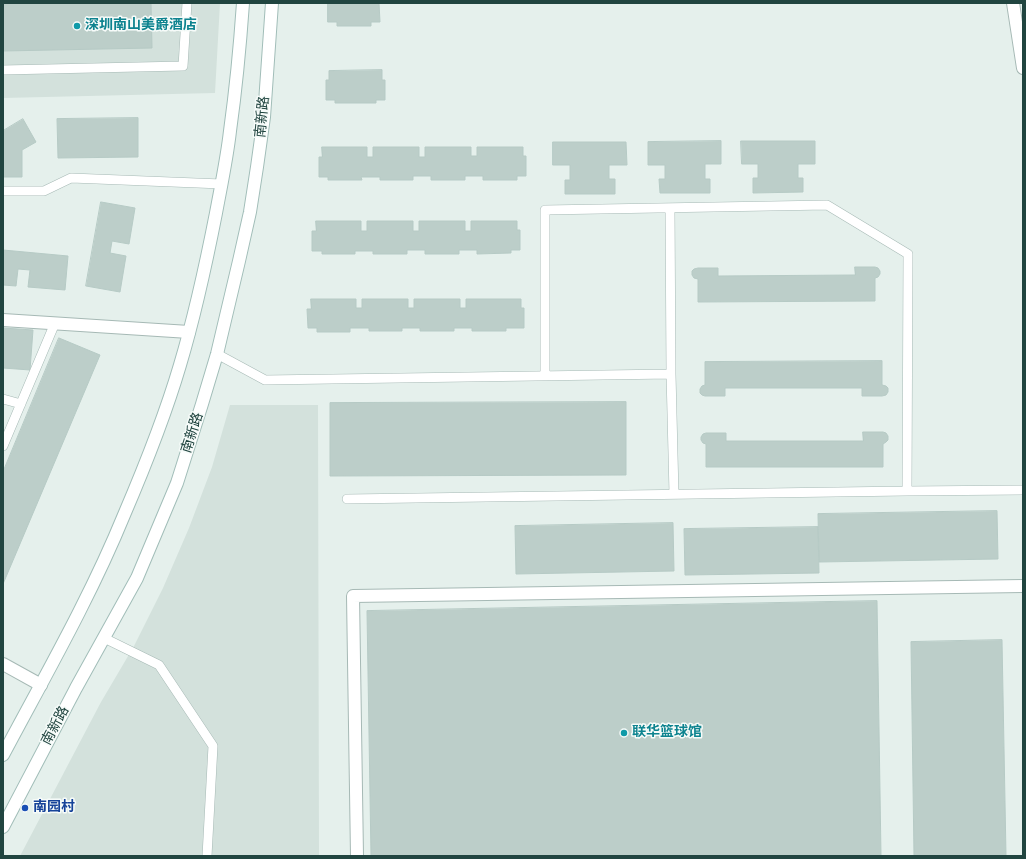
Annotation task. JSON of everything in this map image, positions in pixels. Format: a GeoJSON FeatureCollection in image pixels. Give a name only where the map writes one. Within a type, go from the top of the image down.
{"type":"FeatureCollection","features":[{"type":"Feature","properties":{"kind":"main road"},"geometry":{"type":"LineString","coordinates":[[3,754],[70,632],[106,557],[124,516],[168,403],[202,281],[222,184],[234,101],[242,3]]}},
{"type":"Feature","properties":{"kind":"main road","name":"南新路"},"geometry":{"type":"LineString","coordinates":[[3,827],[76,688],[137,578],[177,483],[217,354],[250,212],[264,109],[272,3]]}},
{"type":"Feature","properties":{"kind":"main road"},"geometry":{"type":"LineString","coordinates":[[1013,3],[1023,68]]}},
{"type":"Feature","properties":{"kind":"main road"},"geometry":{"type":"LineString","coordinates":[[3,320],[189,332]]}},
{"type":"Feature","properties":{"kind":"main road"},"geometry":{"type":"LineString","coordinates":[[357,856],[352,596],[1023,586]]}},
{"type":"Feature","properties":{"kind":"main road"},"geometry":{"type":"LineString","coordinates":[[3,664],[41,685]]}},
{"type":"Feature","properties":{"kind":"lane"},"geometry":{"type":"LineString","coordinates":[[3,70],[183,66],[187,3]]}},
{"type":"Feature","properties":{"kind":"lane"},"geometry":{"type":"LineString","coordinates":[[3,192],[44,191],[71,178],[222,184]]}},
{"type":"Feature","properties":{"kind":"lane"},"geometry":{"type":"LineString","coordinates":[[545,376],[545,210],[827,205],[908,254],[907,491]]}},
{"type":"Feature","properties":{"kind":"lane"},"geometry":{"type":"LineString","coordinates":[[670,208],[671,374],[674,494]]}},
{"type":"Feature","properties":{"kind":"lane"},"geometry":{"type":"LineString","coordinates":[[3,446],[55,323]]}},
{"type":"Feature","properties":{"kind":"lane"},"geometry":{"type":"LineString","coordinates":[[217,354],[265,380],[671,374]]}},
{"type":"Feature","properties":{"kind":"lane"},"geometry":{"type":"LineString","coordinates":[[3,400],[21,404]]}},
{"type":"Feature","properties":{"kind":"lane"},"geometry":{"type":"LineString","coordinates":[[347,499],[1023,490]]}},
{"type":"Feature","properties":{"kind":"lane"},"geometry":{"type":"LineString","coordinates":[[104,638],[159,665],[213,746],[207,856]]}},
{"type":"Feature","properties":{"kind":"shaded area","name":"深圳南山美爵酒店"},"geometry":{"type":"Polygon","coordinates":[[[3,3],[220,3],[215,93],[3,98],[3,3]]]}},
{"type":"Feature","properties":{"kind":"shaded area"},"geometry":{"type":"Polygon","coordinates":[[[230,405],[318,405],[319,856],[20,856],[101,702],[134,646],[163,588],[189,528],[212,467],[230,405]]]}},
{"type":"Feature","properties":{"kind":"building","name":"深圳南山美爵酒店"},"geometry":{"type":"Polygon","coordinates":[[[3,3],[151,3],[152,48],[3,51],[3,3]]]}},
{"type":"Feature","properties":{"kind":"building"},"geometry":{"type":"Polygon","coordinates":[[[328,3],[379,3],[380,22],[371,22],[371,26],[337,26],[337,22],[328,22],[328,3]]]}},
{"type":"Feature","properties":{"kind":"building"},"geometry":{"type":"Polygon","coordinates":[[[382,70],[382,80],[385,80],[385,100],[376,100],[376,103],[335,103],[335,100],[326,100],[326,80],[329,80],[329,71],[382,70]]]}},
{"type":"Feature","properties":{"kind":"building"},"geometry":{"type":"Polygon","coordinates":[[[138,118],[138,157],[58,158],[57,119],[138,118]]]}},
{"type":"Feature","properties":{"kind":"building"},"geometry":{"type":"Polygon","coordinates":[[[23,119],[36,142],[22,150],[22,177],[3,177],[3,131],[23,119]]]}},
{"type":"Feature","properties":{"kind":"building"},"geometry":{"type":"Polygon","coordinates":[[[721,141],[721,164],[705,164],[705,179],[710,179],[710,193],[660,193],[659,179],[665,179],[665,165],[648,165],[648,142],[721,141]]]}},
{"type":"Feature","properties":{"kind":"building"},"geometry":{"type":"Polygon","coordinates":[[[741,141],[815,141],[815,164],[798,164],[798,178],[803,178],[803,192],[753,193],[753,178],[758,178],[758,164],[742,164],[741,141]]]}},
{"type":"Feature","properties":{"kind":"building"},"geometry":{"type":"Polygon","coordinates":[[[553,142],[626,142],[627,165],[609,165],[609,179],[615,179],[615,194],[565,194],[565,180],[570,180],[570,165],[553,165],[553,142]]]}},
{"type":"Feature","properties":{"kind":"building"},"geometry":{"type":"Polygon","coordinates":[[[322,147],[367,147],[367,157],[373,157],[373,147],[419,147],[419,157],[425,157],[425,147],[471,147],[471,156],[477,156],[477,147],[523,147],[523,156],[526,156],[526,176],[517,176],[517,180],[483,180],[483,176],[465,176],[465,180],[431,180],[431,176],[413,176],[413,180],[380,180],[380,177],[361,177],[362,180],[328,180],[328,177],[319,177],[319,157],[322,157],[322,147]]]}},
{"type":"Feature","properties":{"kind":"building"},"geometry":{"type":"Polygon","coordinates":[[[101,202],[135,208],[129,244],[112,241],[110,253],[126,256],[120,292],[86,286],[101,202]]]}},
{"type":"Feature","properties":{"kind":"building"},"geometry":{"type":"Polygon","coordinates":[[[316,221],[361,221],[361,231],[367,231],[367,221],[413,221],[413,231],[419,231],[419,221],[465,221],[465,231],[471,231],[471,221],[517,221],[517,230],[520,230],[520,250],[511,250],[511,253],[477,254],[477,250],[459,250],[459,254],[425,254],[425,250],[407,250],[407,254],[373,254],[373,251],[355,251],[355,254],[322,254],[322,251],[312,251],[312,231],[316,231],[316,221]]]}},
{"type":"Feature","properties":{"kind":"building"},"geometry":{"type":"Polygon","coordinates":[[[3,250],[68,256],[65,290],[28,287],[30,270],[18,269],[16,286],[3,285],[3,250]]]}},
{"type":"Feature","properties":{"kind":"building"},"geometry":{"type":"Polygon","coordinates":[[[855,267],[875,267],[880,271],[878,277],[875,278],[875,301],[698,302],[698,279],[694,278],[692,275],[692,271],[694,269],[718,268],[718,276],[855,275],[855,267]]]}},
{"type":"Feature","properties":{"kind":"building"},"geometry":{"type":"Polygon","coordinates":[[[311,299],[356,299],[356,308],[362,308],[362,299],[408,299],[408,308],[414,308],[414,299],[460,299],[460,308],[466,308],[466,299],[521,299],[521,308],[524,308],[524,328],[506,328],[506,331],[472,331],[472,328],[454,328],[454,331],[420,331],[420,328],[402,328],[402,331],[369,331],[369,328],[350,328],[350,332],[317,332],[317,328],[308,328],[307,309],[311,309],[311,299]]]}},
{"type":"Feature","properties":{"kind":"building"},"geometry":{"type":"Polygon","coordinates":[[[3,328],[33,330],[30,370],[3,368],[3,328]]]}},
{"type":"Feature","properties":{"kind":"building"},"geometry":{"type":"Polygon","coordinates":[[[59,338],[100,355],[3,584],[3,472],[59,338]]]}},
{"type":"Feature","properties":{"kind":"building"},"geometry":{"type":"Polygon","coordinates":[[[882,361],[882,385],[888,388],[888,392],[886,395],[882,396],[862,396],[862,388],[725,388],[725,396],[705,396],[700,393],[700,389],[705,385],[705,362],[882,361]]]}},
{"type":"Feature","properties":{"kind":"building"},"geometry":{"type":"Polygon","coordinates":[[[626,402],[626,475],[330,476],[330,403],[626,402]]]}},
{"type":"Feature","properties":{"kind":"building"},"geometry":{"type":"Polygon","coordinates":[[[863,432],[883,432],[888,436],[888,440],[883,444],[883,467],[706,467],[706,444],[701,440],[703,434],[706,433],[726,433],[726,441],[863,441],[863,432]]]}},
{"type":"Feature","properties":{"kind":"building"},"geometry":{"type":"Polygon","coordinates":[[[997,511],[998,559],[819,562],[818,514],[997,511]]]}},
{"type":"Feature","properties":{"kind":"building"},"geometry":{"type":"Polygon","coordinates":[[[673,523],[674,571],[516,574],[515,526],[673,523]]]}},
{"type":"Feature","properties":{"kind":"building"},"geometry":{"type":"Polygon","coordinates":[[[818,527],[819,573],[685,575],[684,529],[818,527]]]}},
{"type":"Feature","properties":{"kind":"building","name":"联华篮球馆"},"geometry":{"type":"Polygon","coordinates":[[[877,601],[881,856],[371,856],[367,611],[877,601]]]}},
{"type":"Feature","properties":{"kind":"building"},"geometry":{"type":"Polygon","coordinates":[[[1002,640],[1006,856],[914,856],[911,642],[1002,640]]]}},
{"type":"Feature","properties":{"kind":"place","name":"深圳南山美爵酒店"},"geometry":{"type":"Point","coordinates":[77,26]}},
{"type":"Feature","properties":{"kind":"place","name":"联华篮球馆"},"geometry":{"type":"Point","coordinates":[624,733]}},
{"type":"Feature","properties":{"kind":"place","name":"南园村"},"geometry":{"type":"Point","coordinates":[25,808]}}]}
